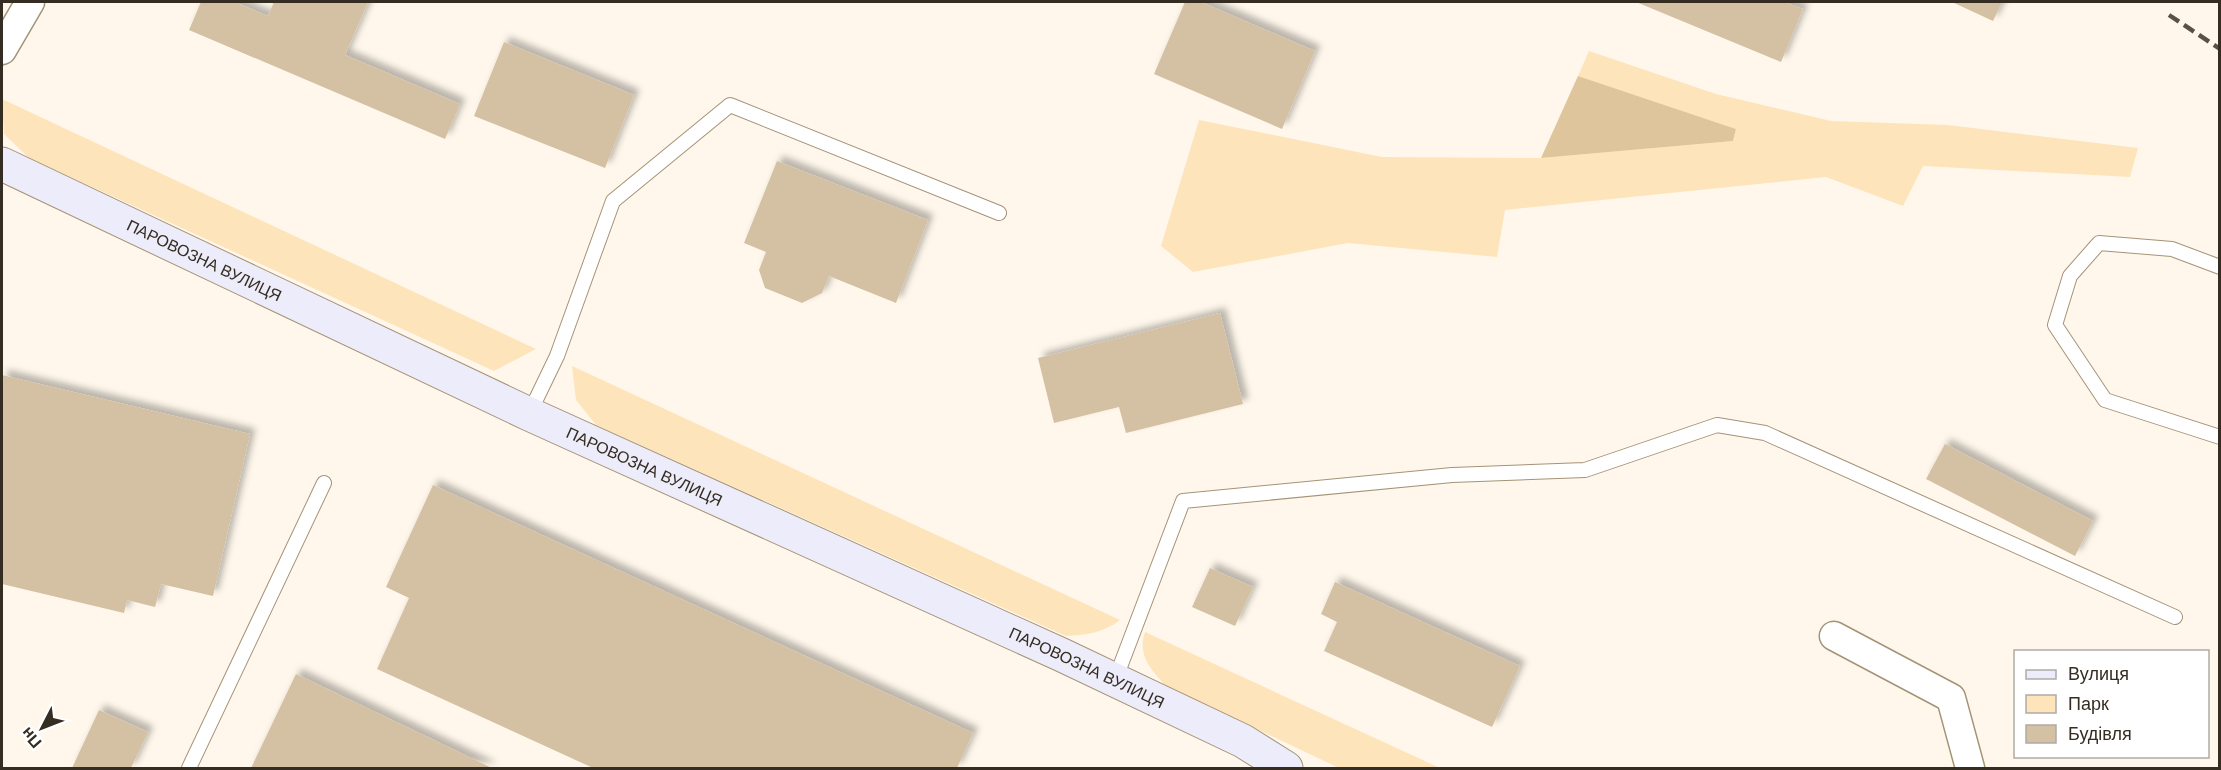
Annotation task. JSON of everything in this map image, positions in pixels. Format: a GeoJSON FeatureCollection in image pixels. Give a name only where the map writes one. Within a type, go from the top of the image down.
{"type":"FeatureCollection","features":[{"type":"Feature","properties":{"kind":"main road","name":"ПАРОВОЗНА ВУЛИЦЯ"},"geometry":{"type":"LineString","coordinates":[[2,164],[529,414],[1115,680],[1244,741],[1287,768]]}},
{"type":"Feature","properties":{"kind":"street"},"geometry":{"type":"LineString","coordinates":[[2,50],[30,2]]}},
{"type":"Feature","properties":{"kind":"street"},"geometry":{"type":"LineString","coordinates":[[1834,636],[1951,698],[1970,768]]}},
{"type":"Feature","properties":{"kind":"lane"},"geometry":{"type":"LineString","coordinates":[[529,414],[557,356],[614,201],[730,105],[999,213]]}},
{"type":"Feature","properties":{"kind":"lane"},"geometry":{"type":"LineString","coordinates":[[2220,267],[2172,249],[2098,243],[2070,276],[2055,325],[2105,400],[2220,437]]}},
{"type":"Feature","properties":{"kind":"lane"},"geometry":{"type":"LineString","coordinates":[[1115,680],[1183,501],[1452,475],[1585,470],[1717,425],[1766,433],[2175,617]]}},
{"type":"Feature","properties":{"kind":"lane"},"geometry":{"type":"LineString","coordinates":[[189,768],[324,483]]}},
{"type":"Feature","properties":{"kind":"green space"},"geometry":{"type":"Polygon","coordinates":[[[1589,51],[1716,94],[1831,121],[1948,125],[2138,148],[2130,177],[1923,166],[1903,206],[1826,177],[1505,210],[1497,257],[1348,243],[1193,272],[1161,246],[1199,120],[1382,157],[1541,158],[1733,141],[1736,129],[1578,76],[1589,51]]]}},
{"type":"Feature","properties":{"kind":"green space"},"geometry":{"type":"Polygon","coordinates":[[[2,99],[536,349],[494,371],[29,158],[4,134],[2,99]]]}},
{"type":"Feature","properties":{"kind":"green space"},"geometry":{"type":"Polygon","coordinates":[[[572,366],[1120,620],[1107,628],[1094,632],[1066,636],[596,425],[576,400],[572,366]]]}},
{"type":"Feature","properties":{"kind":"green space"},"geometry":{"type":"Polygon","coordinates":[[[1145,632],[1440,768],[1339,768],[1166,686],[1151,668],[1144,655],[1145,632]]]}},
{"type":"Feature","properties":{"kind":"shaded area"},"geometry":{"type":"Polygon","coordinates":[[[1578,76],[1736,129],[1733,141],[1541,158],[1578,76]]]}},
{"type":"Feature","properties":{"kind":"building"},"geometry":{"type":"Polygon","coordinates":[[[201,2],[234,2],[268,16],[274,2],[368,2],[345,55],[460,104],[445,139],[189,30],[201,2]]]}},
{"type":"Feature","properties":{"kind":"building"},"geometry":{"type":"Polygon","coordinates":[[[1185,2],[1201,2],[1315,51],[1282,129],[1154,74],[1185,2]]]}},
{"type":"Feature","properties":{"kind":"building"},"geometry":{"type":"Polygon","coordinates":[[[1636,2],[1784,2],[1803,9],[1781,62],[1636,2]]]}},
{"type":"Feature","properties":{"kind":"building"},"geometry":{"type":"Polygon","coordinates":[[[1952,2],[2002,2],[1993,21],[1952,2]]]}},
{"type":"Feature","properties":{"kind":"building"},"geometry":{"type":"Polygon","coordinates":[[[504,42],[634,95],[605,168],[474,116],[504,42]]]}},
{"type":"Feature","properties":{"kind":"building"},"geometry":{"type":"Polygon","coordinates":[[[777,161],[928,220],[896,303],[829,276],[822,293],[802,303],[765,288],[759,270],[766,252],[744,243],[777,161]]]}},
{"type":"Feature","properties":{"kind":"building"},"geometry":{"type":"Polygon","coordinates":[[[1220,313],[1243,404],[1126,433],[1119,407],[1054,423],[1038,358],[1220,313]]]}},
{"type":"Feature","properties":{"kind":"building"},"geometry":{"type":"Polygon","coordinates":[[[2,375],[250,434],[213,596],[161,584],[155,607],[127,600],[124,613],[2,584],[2,375]]]}},
{"type":"Feature","properties":{"kind":"building"},"geometry":{"type":"Polygon","coordinates":[[[1945,444],[2093,521],[2075,556],[1926,479],[1945,444]]]}},
{"type":"Feature","properties":{"kind":"building"},"geometry":{"type":"Polygon","coordinates":[[[433,485],[973,733],[957,768],[593,768],[377,669],[409,598],[386,587],[433,485]]]}},
{"type":"Feature","properties":{"kind":"building"},"geometry":{"type":"Polygon","coordinates":[[[1210,568],[1253,587],[1235,626],[1192,607],[1210,568]]]}},
{"type":"Feature","properties":{"kind":"building"},"geometry":{"type":"Polygon","coordinates":[[[1335,582],[1520,666],[1492,727],[1324,651],[1337,622],[1321,614],[1335,582]]]}},
{"type":"Feature","properties":{"kind":"building"},"geometry":{"type":"Polygon","coordinates":[[[296,674],[492,768],[251,768],[296,674]]]}},
{"type":"Feature","properties":{"kind":"building"},"geometry":{"type":"Polygon","coordinates":[[[99,710],[148,732],[131,768],[72,768],[99,710]]]}},
{"type":"Feature","properties":{"kind":"railway"},"geometry":{"type":"LineString","coordinates":[[2169,15],[2220,49]]}}]}
